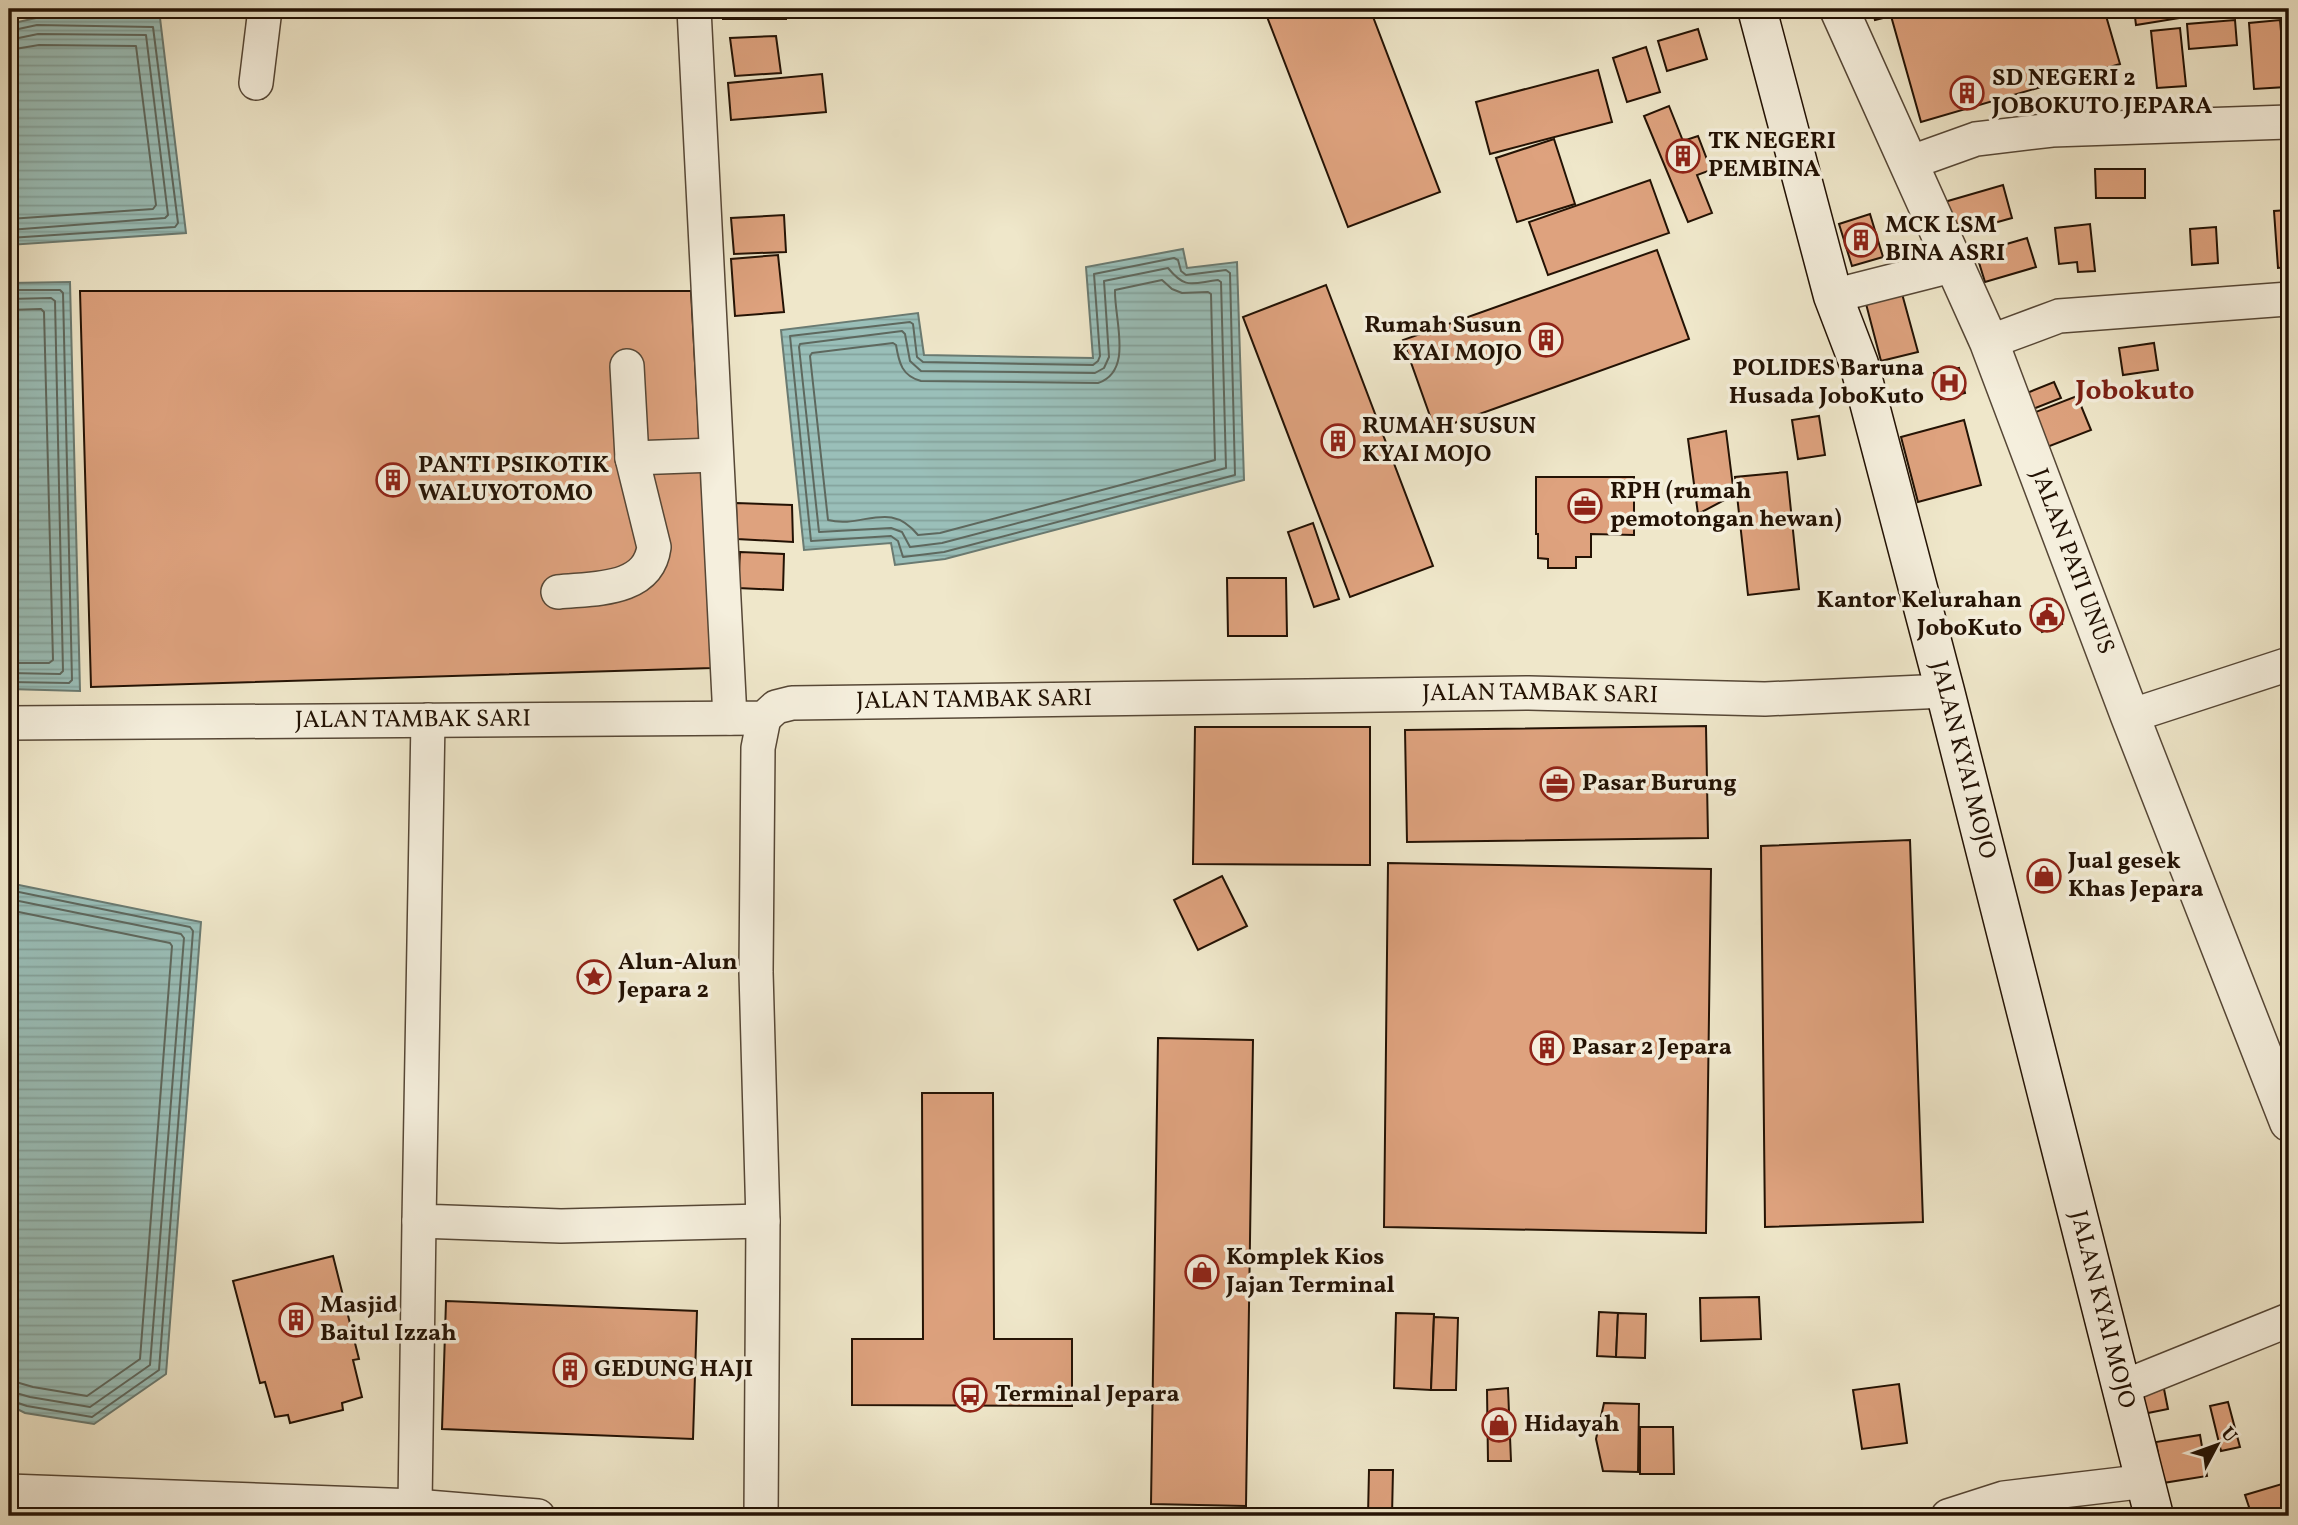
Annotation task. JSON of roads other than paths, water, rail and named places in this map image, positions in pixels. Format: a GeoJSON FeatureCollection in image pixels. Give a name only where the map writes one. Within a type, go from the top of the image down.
{"type":"FeatureCollection","features":[{"type":"Feature","properties":{"kind":"main road","name":"JALAN KYAI MOJO"},"geometry":{"type":"LineString","coordinates":[[1757,9],[1833,296],[1859,364],[2151,1499]]}},
{"type":"Feature","properties":{"kind":"main road","name":"JALAN PATI UNUS"},"geometry":{"type":"LineString","coordinates":[[1839,9],[1989,342],[2130,716],[2289,1122]]}},
{"type":"Feature","properties":{"kind":"street"},"geometry":{"type":"LineString","coordinates":[[256,83],[265,9]]}},
{"type":"Feature","properties":{"kind":"street"},"geometry":{"type":"LineString","coordinates":[[694,9],[730,718]]}},
{"type":"Feature","properties":{"kind":"street"},"geometry":{"type":"LineString","coordinates":[[1909,163],[1976,139],[2052,130],[2289,122]]}},
{"type":"Feature","properties":{"kind":"street"},"geometry":{"type":"LineString","coordinates":[[1833,296],[1955,265]]}},
{"type":"Feature","properties":{"kind":"street"},"geometry":{"type":"LineString","coordinates":[[1989,342],[2059,316],[2289,299]]}},
{"type":"Feature","properties":{"kind":"street"},"geometry":{"type":"LineString","coordinates":[[558,592],[619,584],[637,578],[653,559],[654,547],[632,458],[628,366]]}},
{"type":"Feature","properties":{"kind":"street"},"geometry":{"type":"LineString","coordinates":[[632,458],[715,455]]}},
{"type":"Feature","properties":{"kind":"street"},"geometry":{"type":"LineString","coordinates":[[2130,716],[2289,664]]}},
{"type":"Feature","properties":{"kind":"street","name":"JALAN TAMBAK SARI"},"geometry":{"type":"LineString","coordinates":[[9,723],[764,718],[776,707],[792,703],[1529,693],[1765,699],[1945,691]]}},
{"type":"Feature","properties":{"kind":"street"},"geometry":{"type":"LineString","coordinates":[[761,1516],[763,1221],[756,972],[758,748],[764,718]]}},
{"type":"Feature","properties":{"kind":"street"},"geometry":{"type":"LineString","coordinates":[[415,1506],[428,720]]}},
{"type":"Feature","properties":{"kind":"street"},"geometry":{"type":"LineString","coordinates":[[419,1221],[561,1226],[763,1221]]}},
{"type":"Feature","properties":{"kind":"street"},"geometry":{"type":"LineString","coordinates":[[2123,1387],[2289,1320]]}},
{"type":"Feature","properties":{"kind":"street"},"geometry":{"type":"LineString","coordinates":[[9,1490],[415,1506],[538,1516]]}},
{"type":"Feature","properties":{"kind":"street"},"geometry":{"type":"LineString","coordinates":[[1948,1516],[2004,1498],[2151,1499]]}},
{"type":"Feature","properties":{"kind":"water"},"geometry":{"type":"Polygon","coordinates":[[[36,18],[160,18],[186,233],[9,245],[9,24],[36,18]]]}},
{"type":"Feature","properties":{"kind":"water"},"geometry":{"type":"Polygon","coordinates":[[[1183,249],[1187,268],[1237,262],[1244,480],[945,559],[895,565],[891,543],[804,550],[781,330],[918,313],[924,355],[1093,358],[1086,267],[1183,249]]]}},
{"type":"Feature","properties":{"kind":"water"},"geometry":{"type":"Polygon","coordinates":[[[70,282],[80,691],[9,689],[9,283],[70,282]]]}},
{"type":"Feature","properties":{"kind":"water"},"geometry":{"type":"Polygon","coordinates":[[[9,883],[201,922],[166,1374],[94,1424],[25,1413],[9,1405],[9,883]]]}},
{"type":"Feature","properties":{"kind":"place","name":"SD NEGERI 2 JOBOKUTO JEPARA"},"geometry":{"type":"Point","coordinates":[1967,93]}},
{"type":"Feature","properties":{"kind":"place","name":"TK NEGERI PEMBINA"},"geometry":{"type":"Point","coordinates":[1683,156]}},
{"type":"Feature","properties":{"kind":"place","name":"MCK LSM BINA ASRI"},"geometry":{"type":"Point","coordinates":[1861,240]}},
{"type":"Feature","properties":{"kind":"place","name":"Rumah Susun KYAI MOJO"},"geometry":{"type":"Point","coordinates":[1546,340]}},
{"type":"Feature","properties":{"kind":"place","name":"POLIDES Baruna Husada JoboKuto"},"geometry":{"type":"Point","coordinates":[1949,383]}},
{"type":"Feature","properties":{"kind":"place","name":"RUMAH SUSUN KYAI MOJO"},"geometry":{"type":"Point","coordinates":[1338,441]}},
{"type":"Feature","properties":{"kind":"place","name":"PANTI PSIKOTIK WALUYOTOMO"},"geometry":{"type":"Point","coordinates":[393,480]}},
{"type":"Feature","properties":{"kind":"place","name":"RPH (rumah pemotongan hewan)"},"geometry":{"type":"Point","coordinates":[1585,506]}},
{"type":"Feature","properties":{"kind":"place","name":"Kantor Kelurahan JoboKuto"},"geometry":{"type":"Point","coordinates":[2047,615]}},
{"type":"Feature","properties":{"kind":"place","name":"Pasar Burung"},"geometry":{"type":"Point","coordinates":[1557,784]}},
{"type":"Feature","properties":{"kind":"place","name":"Jual gesek Khas Jepara"},"geometry":{"type":"Point","coordinates":[2044,876]}},
{"type":"Feature","properties":{"kind":"place","name":"Alun-Alun Jepara 2"},"geometry":{"type":"Point","coordinates":[594,977]}},
{"type":"Feature","properties":{"kind":"place","name":"Pasar 2 Jepara"},"geometry":{"type":"Point","coordinates":[1547,1048]}},
{"type":"Feature","properties":{"kind":"place","name":"Komplek Kios Jajan Terminal"},"geometry":{"type":"Point","coordinates":[1202,1272]}},
{"type":"Feature","properties":{"kind":"place","name":"Masjid Baitul Izzah"},"geometry":{"type":"Point","coordinates":[296,1320]}},
{"type":"Feature","properties":{"kind":"place","name":"GEDUNG HAJI"},"geometry":{"type":"Point","coordinates":[570,1370]}},
{"type":"Feature","properties":{"kind":"place","name":"Terminal Jepara"},"geometry":{"type":"Point","coordinates":[970,1395]}},
{"type":"Feature","properties":{"kind":"place","name":"Hidayah"},"geometry":{"type":"Point","coordinates":[1499,1425]}},
{"type":"Feature","properties":{"kind":"district","name":"Jobokuto"},"geometry":{"type":"Point","coordinates":[2135,391]}}]}
